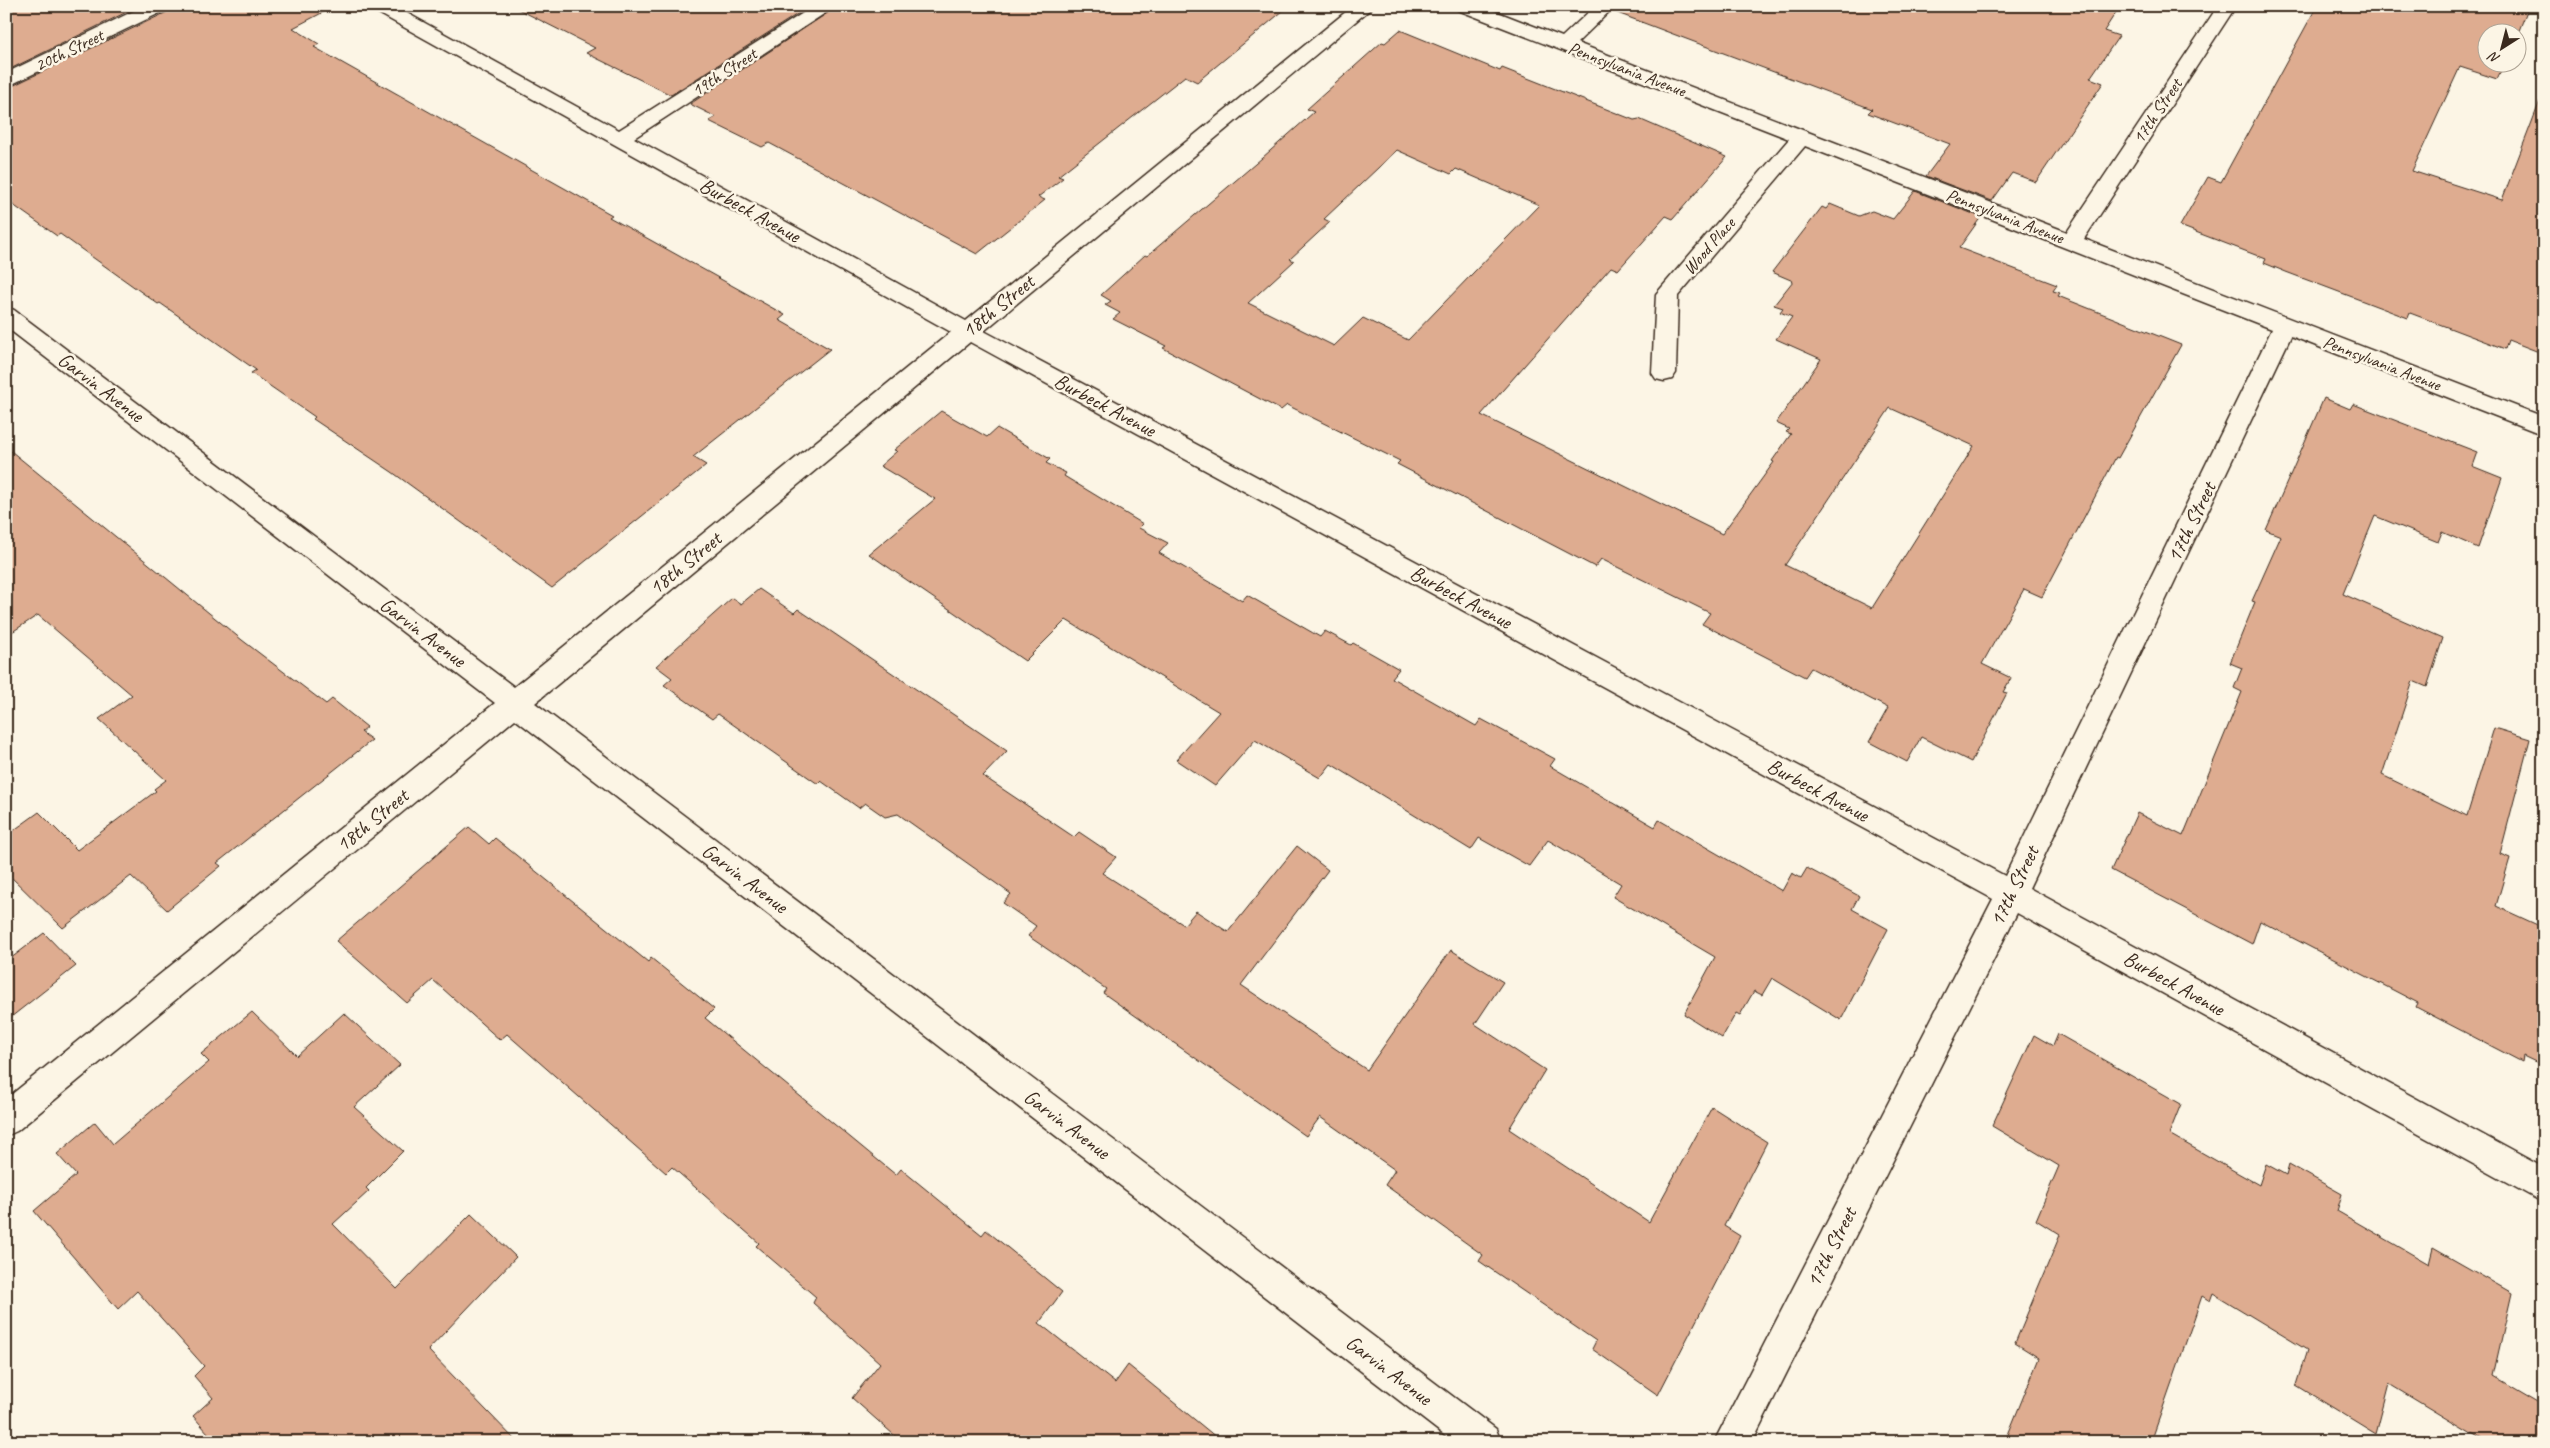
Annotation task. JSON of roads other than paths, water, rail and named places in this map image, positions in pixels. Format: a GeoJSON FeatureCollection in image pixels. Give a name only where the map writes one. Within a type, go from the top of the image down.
{"type":"FeatureCollection","features":[{"type":"Feature","properties":{"kind":"street","name":"20th Street"},"geometry":{"type":"LineString","coordinates":[[6,80],[159,6]]}},
{"type":"Feature","properties":{"kind":"street","name":"Burbeck Avenue"},"geometry":{"type":"LineString","coordinates":[[380,6],[967,331],[2011,894],[2544,1186]]}},
{"type":"Feature","properties":{"kind":"street","name":"19th Street"},"geometry":{"type":"LineString","coordinates":[[621,138],[827,6]]}},
{"type":"Feature","properties":{"kind":"street","name":"18th Street"},"geometry":{"type":"LineString","coordinates":[[6,1120],[1365,6]]}},
{"type":"Feature","properties":{"kind":"street","name":"Pennsylvania Avenue"},"geometry":{"type":"LineString","coordinates":[[1465,6],[2544,426]]}},
{"type":"Feature","properties":{"kind":"street"},"geometry":{"type":"LineString","coordinates":[[1564,45],[1606,6]]}},
{"type":"Feature","properties":{"kind":"street","name":"17th Street"},"geometry":{"type":"LineString","coordinates":[[2071,242],[2227,6]]}},
{"type":"Feature","properties":{"kind":"street","name":"Wood Place"},"geometry":{"type":"LineString","coordinates":[[1664,373],[1667,294],[1802,137]]}},
{"type":"Feature","properties":{"kind":"street","name":"Garvin Avenue"},"geometry":{"type":"LineString","coordinates":[[6,315],[1483,1442]]}},
{"type":"Feature","properties":{"kind":"street","name":"17th Street"},"geometry":{"type":"LineString","coordinates":[[1732,1442],[2011,894],[2285,325]]}}]}
